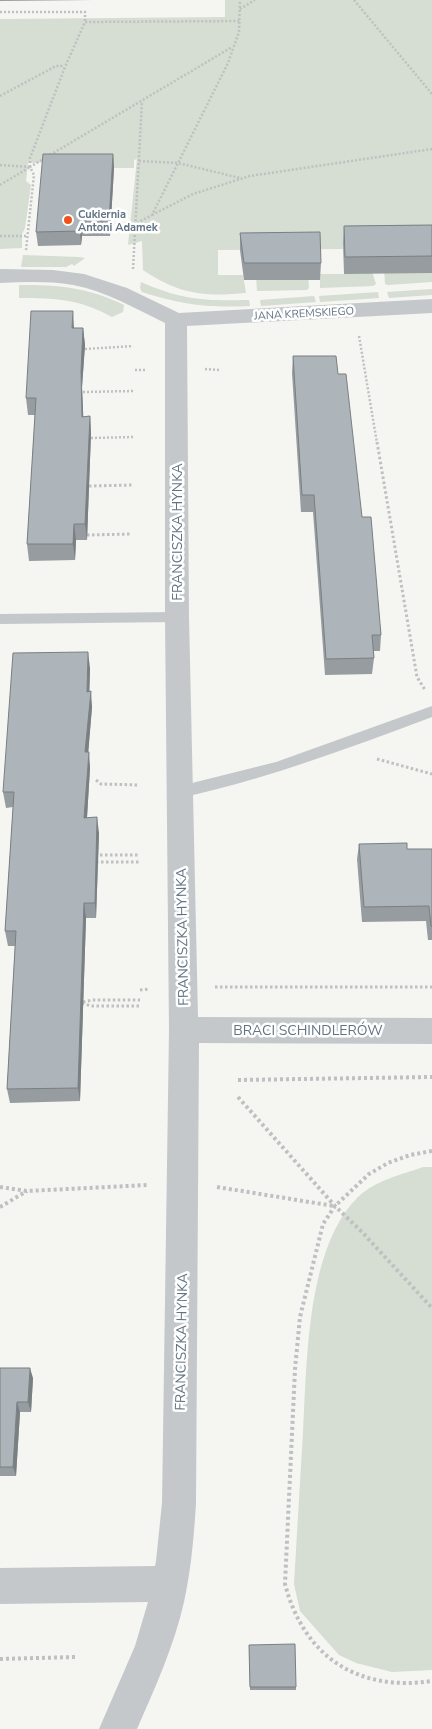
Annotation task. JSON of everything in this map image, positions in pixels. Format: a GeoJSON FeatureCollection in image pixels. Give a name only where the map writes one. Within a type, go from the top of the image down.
{"type":"FeatureCollection","features":[{"type":"Feature","properties":{"kind":"street"},"geometry":{"type":"LineString","coordinates":[[0,276],[51,277],[84,281],[108,288],[176,320]]}},
{"type":"Feature","properties":{"kind":"street","name":"JANA KREMSKIEGO"},"geometry":{"type":"LineString","coordinates":[[176,320],[432,306]]}},
{"type":"Feature","properties":{"kind":"street","name":"FRANCISZKA HYNKA"},"geometry":{"type":"LineString","coordinates":[[118,1729],[150,1653],[162,1618],[170,1584],[179,1503],[184,1030],[177,617],[176,320]]}},
{"type":"Feature","properties":{"kind":"street","name":"BRACI SCHINDLERÓW"},"geometry":{"type":"LineString","coordinates":[[184,1030],[432,1031]]}},
{"type":"Feature","properties":{"kind":"street"},"geometry":{"type":"LineString","coordinates":[[0,1586],[170,1584]]}},
{"type":"Feature","properties":{"kind":"lane"},"geometry":{"type":"LineString","coordinates":[[0,619],[177,617]]}},
{"type":"Feature","properties":{"kind":"lane"},"geometry":{"type":"LineString","coordinates":[[180,792],[229,783],[432,711]]}},
{"type":"Feature","properties":{"kind":"path"},"geometry":{"type":"LineString","coordinates":[[152,215],[228,63],[232,47],[237,38],[240,21],[240,0]]}},
{"type":"Feature","properties":{"kind":"path"},"geometry":{"type":"LineString","coordinates":[[240,9],[255,0]]}},
{"type":"Feature","properties":{"kind":"path"},"geometry":{"type":"LineString","coordinates":[[354,0],[411,72],[432,94]]}},
{"type":"Feature","properties":{"kind":"path"},"geometry":{"type":"LineString","coordinates":[[0,12],[85,12],[85,22],[65,66],[30,158],[30,167],[34,175],[26,252]]}},
{"type":"Feature","properties":{"kind":"path"},"geometry":{"type":"LineString","coordinates":[[85,22],[240,21]]}},
{"type":"Feature","properties":{"kind":"path"},"geometry":{"type":"LineString","coordinates":[[0,185],[232,47]]}},
{"type":"Feature","properties":{"kind":"path"},"geometry":{"type":"LineString","coordinates":[[0,96],[56,66],[65,66]]}},
{"type":"Feature","properties":{"kind":"path"},"geometry":{"type":"LineString","coordinates":[[133,249],[137,223],[142,100]]}},
{"type":"Feature","properties":{"kind":"path"},"geometry":{"type":"LineString","coordinates":[[137,223],[193,194],[241,178],[432,149]]}},
{"type":"Feature","properties":{"kind":"path"},"geometry":{"type":"LineString","coordinates":[[140,161],[178,164],[241,178]]}},
{"type":"Feature","properties":{"kind":"path"},"geometry":{"type":"LineString","coordinates":[[0,165],[30,167]]}},
{"type":"Feature","properties":{"kind":"path"},"geometry":{"type":"LineString","coordinates":[[0,236],[27,236]]}},
{"type":"Feature","properties":{"kind":"path"},"geometry":{"type":"LineString","coordinates":[[358,330],[417,678],[427,693]]}},
{"type":"Feature","properties":{"kind":"path"},"geometry":{"type":"LineString","coordinates":[[84,349],[133,346]]}},
{"type":"Feature","properties":{"kind":"path"},"geometry":{"type":"LineString","coordinates":[[83,392],[134,391]]}},
{"type":"Feature","properties":{"kind":"path"},"geometry":{"type":"LineString","coordinates":[[91,438],[133,437]]}},
{"type":"Feature","properties":{"kind":"path"},"geometry":{"type":"LineString","coordinates":[[89,486],[132,485]]}},
{"type":"Feature","properties":{"kind":"path"},"geometry":{"type":"LineString","coordinates":[[88,535],[131,534]]}},
{"type":"Feature","properties":{"kind":"path"},"geometry":{"type":"LineString","coordinates":[[334,747],[432,774]]}},
{"type":"Feature","properties":{"kind":"path"},"geometry":{"type":"LineString","coordinates":[[96,780],[101,784],[139,785]]}},
{"type":"Feature","properties":{"kind":"path"},"geometry":{"type":"LineString","coordinates":[[89,855],[139,855]]}},
{"type":"Feature","properties":{"kind":"path"},"geometry":{"type":"LineString","coordinates":[[90,862],[139,862]]}},
{"type":"Feature","properties":{"kind":"path"},"geometry":{"type":"LineString","coordinates":[[140,990],[183,988],[432,987]]}},
{"type":"Feature","properties":{"kind":"path"},"geometry":{"type":"LineString","coordinates":[[140,1000],[92,1000],[82,1003],[91,1006],[140,1006]]}},
{"type":"Feature","properties":{"kind":"path"},"geometry":{"type":"LineString","coordinates":[[238,1080],[432,1077]]}},
{"type":"Feature","properties":{"kind":"path"},"geometry":{"type":"LineString","coordinates":[[238,1097],[335,1206],[362,1232],[432,1308]]}},
{"type":"Feature","properties":{"kind":"path"},"geometry":{"type":"LineString","coordinates":[[432,1151],[410,1155],[388,1163],[369,1174],[335,1206],[323,1224],[300,1317],[285,1584],[287,1602],[296,1620],[320,1650],[359,1675],[383,1683],[405,1684],[432,1681]]}},
{"type":"Feature","properties":{"kind":"path"},"geometry":{"type":"LineString","coordinates":[[0,1187],[27,1191],[156,1185]]}},
{"type":"Feature","properties":{"kind":"path"},"geometry":{"type":"LineString","coordinates":[[211,1186],[335,1206]]}},
{"type":"Feature","properties":{"kind":"path"},"geometry":{"type":"LineString","coordinates":[[0,1207],[27,1191]]}},
{"type":"Feature","properties":{"kind":"path"},"geometry":{"type":"LineString","coordinates":[[0,1659],[75,1657]]}},
{"type":"Feature","properties":{"kind":"shaded area"},"geometry":{"type":"Polygon","coordinates":[[[225,0],[432,0],[432,242],[343,243],[343,249],[218,250],[218,275],[243,275],[246,293],[204,294],[180,289],[143,270],[142,241],[128,245],[137,159],[134,160],[134,168],[49,168],[53,162],[28,163],[26,181],[31,185],[25,228],[22,234],[22,248],[0,249],[0,19],[225,17],[225,0]]]}},
{"type":"Feature","properties":{"kind":"shaded area"},"geometry":{"type":"Polygon","coordinates":[[[23,255],[85,258],[74,266],[72,264],[66,267],[21,267],[23,255]]]}},
{"type":"Feature","properties":{"kind":"shaded area"},"geometry":{"type":"Polygon","coordinates":[[[371,268],[376,284],[373,286],[320,288],[320,274],[345,274],[371,268]]]}},
{"type":"Feature","properties":{"kind":"shaded area"},"geometry":{"type":"Polygon","coordinates":[[[384,268],[432,268],[432,282],[388,285],[385,284],[384,268]]]}},
{"type":"Feature","properties":{"kind":"shaded area"},"geometry":{"type":"Polygon","coordinates":[[[308,274],[309,288],[307,290],[257,291],[256,275],[308,274]]]}},
{"type":"Feature","properties":{"kind":"shaded area"},"geometry":{"type":"Polygon","coordinates":[[[141,282],[169,293],[193,298],[249,300],[250,306],[208,306],[170,300],[142,292],[140,288],[141,282]]]}},
{"type":"Feature","properties":{"kind":"shaded area"},"geometry":{"type":"Polygon","coordinates":[[[19,285],[73,288],[98,294],[124,305],[123,312],[112,317],[78,303],[44,298],[19,298],[19,285]]]}},
{"type":"Feature","properties":{"kind":"shaded area"},"geometry":{"type":"Polygon","coordinates":[[[432,289],[432,295],[389,298],[387,292],[432,289]]]}},
{"type":"Feature","properties":{"kind":"shaded area"},"geometry":{"type":"Polygon","coordinates":[[[378,292],[379,298],[320,302],[319,296],[378,292]]]}},
{"type":"Feature","properties":{"kind":"shaded area"},"geometry":{"type":"Polygon","coordinates":[[[314,296],[316,302],[261,306],[260,300],[314,296]]]}},
{"type":"Feature","properties":{"kind":"shaded area"},"geometry":{"type":"Polygon","coordinates":[[[423,1167],[432,1167],[432,1670],[392,1672],[356,1663],[339,1655],[300,1611],[294,1584],[306,1373],[312,1308],[319,1276],[328,1246],[341,1219],[365,1191],[389,1179],[423,1167]]]}},
{"type":"Feature","properties":{"kind":"building"},"geometry":{"type":"Polygon","coordinates":[[[43,154],[113,154],[109,222],[80,222],[80,231],[36,232],[43,154]]]}},
{"type":"Feature","properties":{"kind":"building"},"geometry":{"type":"Polygon","coordinates":[[[432,225],[432,256],[345,257],[344,226],[432,225]]]}},
{"type":"Feature","properties":{"kind":"building"},"geometry":{"type":"Polygon","coordinates":[[[320,232],[321,263],[244,263],[240,233],[320,232]]]}},
{"type":"Feature","properties":{"kind":"building"},"geometry":{"type":"Polygon","coordinates":[[[31,311],[73,311],[72,328],[83,328],[81,371],[82,417],[90,416],[85,524],[74,524],[73,544],[27,544],[36,398],[26,398],[31,311]]]}},
{"type":"Feature","properties":{"kind":"building"},"geometry":{"type":"Polygon","coordinates":[[[293,356],[336,356],[338,374],[346,374],[362,517],[371,517],[381,635],[372,635],[374,658],[326,659],[314,495],[302,495],[293,356]]]}},
{"type":"Feature","properties":{"kind":"building"},"geometry":{"type":"Polygon","coordinates":[[[88,652],[87,692],[91,691],[85,752],[89,752],[84,818],[97,817],[95,903],[84,903],[78,1088],[7,1089],[16,931],[5,931],[14,792],[3,792],[13,653],[88,652]]]}},
{"type":"Feature","properties":{"kind":"building"},"geometry":{"type":"Polygon","coordinates":[[[407,843],[407,849],[432,849],[432,926],[429,906],[364,907],[359,844],[407,843]]]}},
{"type":"Feature","properties":{"kind":"building"},"geometry":{"type":"Polygon","coordinates":[[[0,1368],[30,1368],[28,1402],[17,1402],[13,1467],[0,1467],[0,1368]]]}},
{"type":"Feature","properties":{"kind":"building"},"geometry":{"type":"Polygon","coordinates":[[[295,1644],[296,1687],[250,1687],[249,1645],[295,1644]]]}},
{"type":"Feature","properties":{"kind":"place","name":"Cukiernia Antoni Adamek"},"geometry":{"type":"Point","coordinates":[68,220]}}]}
